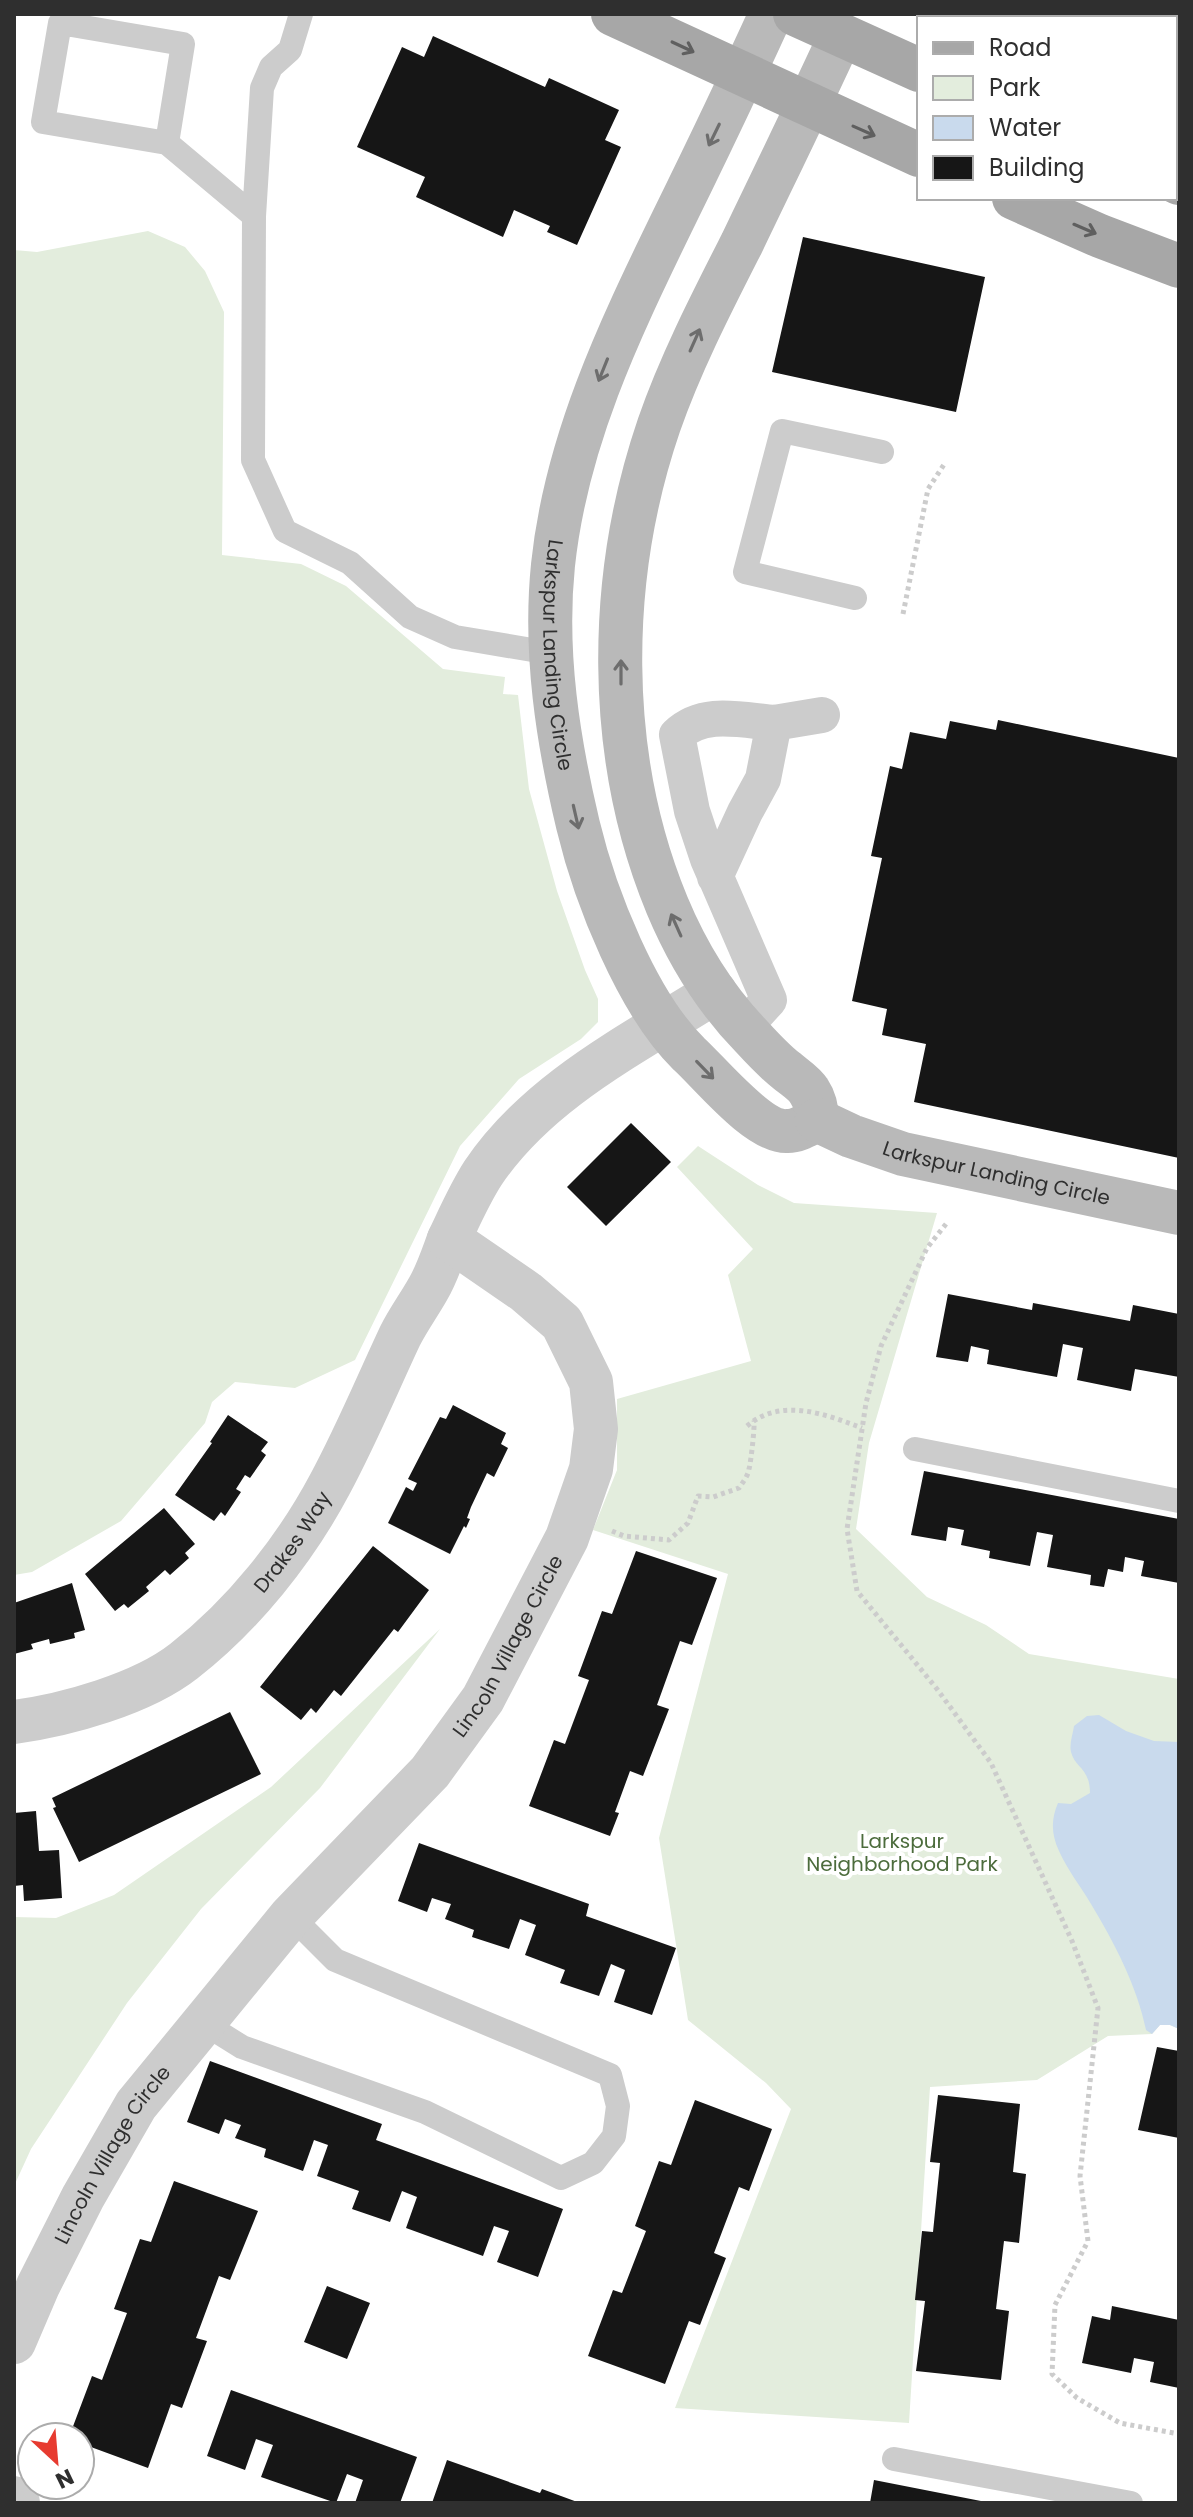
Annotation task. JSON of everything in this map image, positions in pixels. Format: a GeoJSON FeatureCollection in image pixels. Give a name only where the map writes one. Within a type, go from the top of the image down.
{"type":"FeatureCollection","features":[{"type":"Feature","properties":{"kind":"main road"},"geometry":{"type":"LineString","coordinates":[[613,14],[917,154]]}},
{"type":"Feature","properties":{"kind":"main road","name":"Larkspur Landing Circle"},"geometry":{"type":"LineString","coordinates":[[771,14],[608,357],[578,438],[562,509],[553,567],[550,653],[566,772],[587,864],[620,945],[664,1024],[727,1094],[773,1129],[787,1132],[817,1120],[903,1154],[1179,1213]]}},
{"type":"Feature","properties":{"kind":"main road"},"geometry":{"type":"LineString","coordinates":[[795,14],[917,69]]}},
{"type":"Feature","properties":{"kind":"main road"},"geometry":{"type":"LineString","coordinates":[[817,1120],[814,1098],[807,1088],[743,1028],[715,992],[666,903],[641,822],[625,735],[620,684],[624,582],[636,510],[660,423],[704,320],[841,35]]}},
{"type":"Feature","properties":{"kind":"main road"},"geometry":{"type":"LineString","coordinates":[[1019,200],[1179,266]]}},
{"type":"Feature","properties":{"kind":"street"},"geometry":{"type":"LineString","coordinates":[[758,1012],[769,1000],[715,877],[692,811],[677,735],[688,724],[710,718],[774,723],[822,715]]}},
{"type":"Feature","properties":{"kind":"street"},"geometry":{"type":"LineString","coordinates":[[715,877],[763,779],[774,723]]}},
{"type":"Feature","properties":{"kind":"street"},"geometry":{"type":"LineString","coordinates":[[449,1239],[483,1174],[521,1126],[575,1081],[715,992]]}},
{"type":"Feature","properties":{"kind":"street","name":"Lincoln Village Circle"},"geometry":{"type":"LineString","coordinates":[[14,2342],[83,2197],[136,2105],[291,1916],[430,1772],[483,1699],[567,1538],[591,1469],[596,1429],[591,1382],[562,1323],[526,1292],[449,1239]]}},
{"type":"Feature","properties":{"kind":"street","name":"Drakes Way"},"geometry":{"type":"LineString","coordinates":[[14,1722],[51,1717],[125,1693],[183,1662],[231,1617],[284,1559],[329,1487],[369,1409],[401,1333],[430,1286],[449,1239]]}},
{"type":"Feature","properties":{"kind":"street"},"geometry":{"type":"LineString","coordinates":[[14,2498],[18,2503]]}},
{"type":"Feature","properties":{"kind":"lane"},"geometry":{"type":"LineString","coordinates":[[301,14],[290,50],[271,67],[262,88],[254,216],[253,460],[285,531],[350,563],[410,617],[455,637],[550,653]]}},
{"type":"Feature","properties":{"kind":"lane"},"geometry":{"type":"LineString","coordinates":[[167,143],[183,44],[60,23],[43,122],[167,143],[254,216]]}},
{"type":"Feature","properties":{"kind":"lane"},"geometry":{"type":"LineString","coordinates":[[855,598],[745,572],[782,431],[882,452]]}},
{"type":"Feature","properties":{"kind":"lane"},"geometry":{"type":"LineString","coordinates":[[915,1449],[1179,1501]]}},
{"type":"Feature","properties":{"kind":"lane"},"geometry":{"type":"LineString","coordinates":[[202,2022],[242,2047],[425,2112],[561,2178],[593,2163],[614,2136],[618,2106],[610,2075],[335,1960],[291,1916]]}},
{"type":"Feature","properties":{"kind":"lane"},"geometry":{"type":"LineString","coordinates":[[894,2459],[1131,2503]]}},
{"type":"Feature","properties":{"kind":"path"},"geometry":{"type":"LineString","coordinates":[[903,614],[928,489],[945,463]]}},
{"type":"Feature","properties":{"kind":"path"},"geometry":{"type":"LineString","coordinates":[[946,1224],[927,1248],[881,1346],[866,1403],[847,1529],[857,1591],[937,1689],[991,1763],[1072,1941],[1098,2008],[1080,2176],[1088,2241],[1055,2305],[1052,2374],[1077,2398],[1120,2423],[1179,2434]]}},
{"type":"Feature","properties":{"kind":"path"},"geometry":{"type":"LineString","coordinates":[[747,1426],[764,1413],[819,1412],[862,1428]]}},
{"type":"Feature","properties":{"kind":"path"},"geometry":{"type":"LineString","coordinates":[[577,1506],[602,1517],[607,1530],[624,1536],[669,1540],[688,1523],[698,1496],[713,1497],[739,1488],[749,1471],[750,1448],[756,1427],[754,1420]]}},
{"type":"Feature","properties":{"kind":"green space"},"geometry":{"type":"Polygon","coordinates":[[[148,231],[185,247],[205,271],[224,312],[222,555],[301,564],[346,586],[443,669],[505,677],[503,694],[518,695],[529,789],[557,891],[598,999],[598,1022],[581,1039],[519,1079],[460,1146],[355,1360],[295,1388],[235,1382],[212,1402],[205,1423],[121,1521],[32,1572],[14,1575],[14,250],[37,252],[148,231]]]}},
{"type":"Feature","properties":{"kind":"green space","name":"Larkspur Neighborhood Park"},"geometry":{"type":"Polygon","coordinates":[[[698,1146],[758,1185],[794,1203],[937,1213],[869,1443],[856,1529],[927,1597],[986,1625],[1029,1654],[1179,1679],[1179,2029],[1160,2025],[1152,2034],[1108,2036],[1037,2080],[930,2087],[909,2423],[675,2408],[791,2109],[766,2083],[688,2020],[659,1838],[728,1574],[593,1530],[617,1470],[617,1399],[751,1361],[728,1275],[753,1249],[677,1167],[698,1146]]]}},
{"type":"Feature","properties":{"kind":"green space"},"geometry":{"type":"Polygon","coordinates":[[[440,1629],[320,1788],[201,1909],[127,2003],[31,2149],[14,2186],[14,1917],[56,1918],[114,1895],[271,1787],[440,1629]]]}},
{"type":"Feature","properties":{"kind":"water"},"geometry":{"type":"Polygon","coordinates":[[[1099,1715],[1126,1731],[1154,1741],[1179,1742],[1179,2029],[1160,2025],[1152,2034],[1146,2030],[1124,1965],[1054,1839],[1053,1821],[1058,1803],[1071,1804],[1090,1793],[1088,1778],[1071,1752],[1074,1726],[1087,1716],[1099,1715]]]}},
{"type":"Feature","properties":{"kind":"building"},"geometry":{"type":"Polygon","coordinates":[[[433,36],[545,87],[549,78],[619,110],[605,140],[621,147],[577,245],[547,232],[550,226],[514,210],[503,237],[416,197],[425,177],[357,147],[402,47],[424,57],[433,36]]]}},
{"type":"Feature","properties":{"kind":"building"},"geometry":{"type":"Polygon","coordinates":[[[803,237],[985,277],[956,412],[772,372],[803,237]]]}},
{"type":"Feature","properties":{"kind":"building"},"geometry":{"type":"Polygon","coordinates":[[[998,720],[1179,758],[1179,1158],[914,1102],[926,1044],[882,1035],[887,1009],[852,1001],[882,858],[871,856],[890,766],[902,769],[910,732],[946,739],[950,721],[996,730],[998,720]]]}},
{"type":"Feature","properties":{"kind":"building"},"geometry":{"type":"Polygon","coordinates":[[[631,1123],[671,1162],[606,1226],[567,1187],[631,1123]]]}},
{"type":"Feature","properties":{"kind":"building"},"geometry":{"type":"Polygon","coordinates":[[[948,1294],[1032,1310],[1033,1303],[1130,1321],[1133,1305],[1179,1314],[1179,1377],[1135,1369],[1131,1391],[1077,1380],[1083,1348],[1063,1344],[1057,1377],[987,1364],[989,1350],[971,1346],[968,1362],[936,1357],[948,1294]]]}},
{"type":"Feature","properties":{"kind":"building"},"geometry":{"type":"Polygon","coordinates":[[[453,1405],[506,1433],[501,1444],[508,1448],[494,1477],[487,1473],[471,1507],[466,1528],[464,1526],[450,1554],[388,1523],[406,1487],[413,1491],[417,1483],[408,1479],[440,1417],[446,1419],[453,1405]]]}},
{"type":"Feature","properties":{"kind":"building"},"geometry":{"type":"Polygon","coordinates":[[[228,1415],[268,1442],[261,1451],[266,1455],[250,1478],[245,1475],[236,1489],[241,1492],[225,1516],[221,1512],[214,1521],[175,1495],[228,1415]]]}},
{"type":"Feature","properties":{"kind":"building"},"geometry":{"type":"Polygon","coordinates":[[[924,1471],[1179,1519],[1179,1583],[1141,1576],[1144,1561],[1125,1557],[1123,1572],[1108,1569],[1104,1587],[1090,1585],[1091,1575],[1047,1567],[1053,1535],[1037,1532],[1030,1566],[989,1558],[990,1551],[961,1545],[964,1530],[948,1527],[946,1541],[911,1535],[924,1471]]]}},
{"type":"Feature","properties":{"kind":"building"},"geometry":{"type":"Polygon","coordinates":[[[164,1508],[195,1544],[185,1553],[189,1558],[170,1575],[165,1570],[146,1587],[149,1591],[128,1608],[124,1604],[115,1611],[85,1574],[164,1508]]]}},
{"type":"Feature","properties":{"kind":"building"},"geometry":{"type":"Polygon","coordinates":[[[373,1546],[429,1590],[398,1632],[394,1629],[341,1696],[334,1690],[316,1713],[311,1708],[301,1720],[260,1687],[373,1546]]]}},
{"type":"Feature","properties":{"kind":"building"},"geometry":{"type":"Polygon","coordinates":[[[636,1551],[717,1578],[692,1645],[680,1641],[657,1705],[669,1709],[643,1776],[630,1771],[610,1836],[529,1806],[554,1740],[565,1744],[589,1680],[578,1676],[602,1611],[612,1614],[636,1551]]]}},
{"type":"Feature","properties":{"kind":"building"},"geometry":{"type":"Polygon","coordinates":[[[72,1583],[85,1630],[74,1633],[75,1638],[50,1644],[49,1639],[31,1644],[33,1649],[14,1654],[14,1603],[72,1583]]]}},
{"type":"Feature","properties":{"kind":"building"},"geometry":{"type":"Polygon","coordinates":[[[230,1712],[261,1774],[79,1862],[53,1808],[56,1807],[52,1798],[230,1712]]]}},
{"type":"Feature","properties":{"kind":"building"},"geometry":{"type":"Polygon","coordinates":[[[36,1811],[39,1851],[59,1850],[62,1898],[24,1901],[23,1885],[14,1886],[14,1813],[36,1811]]]}},
{"type":"Feature","properties":{"kind":"building"},"geometry":{"type":"Polygon","coordinates":[[[419,1843],[589,1904],[586,1916],[676,1948],[652,2015],[614,2002],[625,1970],[611,1964],[599,1996],[560,1983],[565,1970],[525,1955],[536,1925],[520,1919],[509,1949],[472,1937],[474,1930],[445,1919],[451,1904],[432,1898],[427,1912],[398,1901],[419,1843]]]}},
{"type":"Feature","properties":{"kind":"building"},"geometry":{"type":"Polygon","coordinates":[[[1157,2047],[1179,2051],[1179,2138],[1138,2130],[1157,2047]]]}},
{"type":"Feature","properties":{"kind":"building"},"geometry":{"type":"Polygon","coordinates":[[[210,2061],[382,2124],[376,2140],[563,2209],[538,2277],[497,2262],[509,2231],[494,2226],[483,2256],[406,2228],[417,2197],[402,2191],[390,2222],[352,2209],[359,2191],[317,2176],[328,2145],[314,2140],[303,2171],[264,2157],[266,2149],[235,2138],[241,2125],[225,2119],[219,2134],[187,2122],[210,2061]]]}},
{"type":"Feature","properties":{"kind":"building"},"geometry":{"type":"Polygon","coordinates":[[[938,2095],[1020,2104],[1013,2172],[1026,2174],[1019,2243],[1004,2241],[996,2309],[1009,2311],[1001,2380],[916,2371],[925,2301],[915,2300],[922,2231],[933,2232],[940,2163],[930,2162],[938,2095]]]}},
{"type":"Feature","properties":{"kind":"building"},"geometry":{"type":"Polygon","coordinates":[[[695,2100],[772,2129],[749,2191],[739,2187],[714,2253],[726,2258],[700,2325],[689,2321],[665,2384],[588,2356],[613,2290],[622,2293],[646,2231],[635,2226],[659,2161],[671,2165],[695,2100]]]}},
{"type":"Feature","properties":{"kind":"building"},"geometry":{"type":"Polygon","coordinates":[[[174,2181],[258,2211],[230,2280],[219,2276],[196,2338],[207,2341],[182,2408],[171,2404],[148,2468],[96,2449],[96,2421],[75,2421],[92,2376],[102,2380],[127,2313],[114,2309],[140,2239],[151,2242],[174,2181]]]}},
{"type":"Feature","properties":{"kind":"building"},"geometry":{"type":"Polygon","coordinates":[[[327,2286],[370,2303],[347,2359],[304,2342],[327,2286]]]}},
{"type":"Feature","properties":{"kind":"building"},"geometry":{"type":"Polygon","coordinates":[[[1112,2306],[1179,2320],[1179,2388],[1150,2382],[1154,2362],[1134,2358],[1131,2373],[1082,2363],[1092,2316],[1110,2320],[1112,2306]]]}},
{"type":"Feature","properties":{"kind":"building"},"geometry":{"type":"Polygon","coordinates":[[[231,2390],[417,2457],[400,2503],[355,2503],[363,2480],[347,2474],[336,2503],[261,2477],[273,2445],[256,2439],[245,2470],[207,2456],[231,2390]]]}},
{"type":"Feature","properties":{"kind":"building"},"geometry":{"type":"Polygon","coordinates":[[[447,2460],[540,2493],[542,2489],[580,2503],[432,2503],[447,2460]]]}},
{"type":"Feature","properties":{"kind":"building"},"geometry":{"type":"Polygon","coordinates":[[[874,2480],[986,2502],[986,2503],[870,2503],[874,2480]]]}}]}
